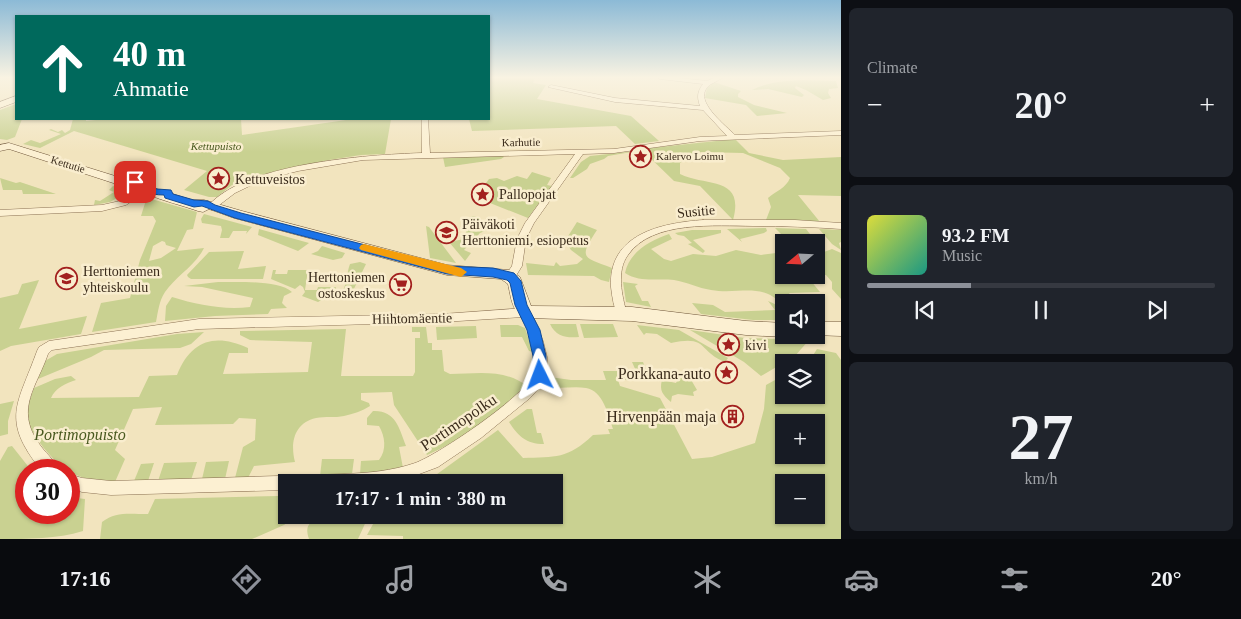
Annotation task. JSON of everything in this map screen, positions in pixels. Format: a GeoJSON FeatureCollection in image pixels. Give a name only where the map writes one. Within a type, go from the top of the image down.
{"type":"FeatureCollection","features":[{"type":"Feature","properties":{"kind":"street"},"geometry":{"type":"LineString","coordinates":[[639,102],[705,108]]}},
{"type":"Feature","properties":{"kind":"street"},"geometry":{"type":"LineString","coordinates":[[702,102],[732,138]]}},
{"type":"Feature","properties":{"kind":"street"},"geometry":{"type":"LineString","coordinates":[[425,120],[426,155]]}},
{"type":"Feature","properties":{"kind":"street","name":"Karhutie"},"geometry":{"type":"LineString","coordinates":[[211,207],[240,186],[278,174],[363,158],[614,151],[684,141],[841,133]]}},
{"type":"Feature","properties":{"kind":"street","name":"Kettutie"},"geometry":{"type":"LineString","coordinates":[[3,146],[127,183],[133,188],[153,191],[203,208],[211,207],[447,270],[510,276]]}},
{"type":"Feature","properties":{"kind":"street"},"geometry":{"type":"LineString","coordinates":[[526,312],[521,305],[515,281],[510,276],[518,267],[519,248],[528,226],[580,152]]}},
{"type":"Feature","properties":{"kind":"street"},"geometry":{"type":"LineString","coordinates":[[0,213],[102,208],[123,203],[153,191]]}},
{"type":"Feature","properties":{"kind":"street","name":"Susitie"},"geometry":{"type":"LineString","coordinates":[[622,314],[617,300],[616,279],[623,254],[634,243],[657,231],[709,224],[841,226]]}},
{"type":"Feature","properties":{"kind":"street","name":"Hiihtomäentie"},"geometry":{"type":"LineString","coordinates":[[41,459],[21,428],[19,418],[23,400],[43,351],[50,346],[84,340],[199,324],[442,318],[526,312],[543,314],[622,314],[738,328],[775,330]]}},
{"type":"Feature","properties":{"kind":"street","name":"Portimopolku"},"geometry":{"type":"LineString","coordinates":[[401,474],[433,462],[512,406],[538,381],[541,371],[534,330],[526,312]]}},
{"type":"Feature","properties":{"kind":"street"},"geometry":{"type":"LineString","coordinates":[[825,329],[841,329]]}},
{"type":"Feature","properties":{"kind":"street","name":"Portimopolku"},"geometry":{"type":"LineString","coordinates":[[80,484],[111,488],[278,482]]}},
{"type":"Feature","properties":{"kind":"green space"},"geometry":{"type":"Polygon","coordinates":[[[490,102],[554,102],[631,116],[659,141],[635,144],[616,126],[472,131],[469,120],[490,120],[490,102]]]}},
{"type":"Feature","properties":{"kind":"green space"},"geometry":{"type":"Polygon","coordinates":[[[729,102],[748,102],[787,113],[757,116],[746,105],[729,102]]]}},
{"type":"Feature","properties":{"kind":"green space"},"geometry":{"type":"Polygon","coordinates":[[[15,104],[15,120],[22,120],[15,137],[7,140],[0,139],[0,110],[15,104]]]}},
{"type":"Feature","properties":{"kind":"green space","name":"Kettupuisto"},"geometry":{"type":"Polygon","coordinates":[[[73,120],[241,120],[242,135],[346,120],[391,120],[385,154],[361,155],[329,160],[252,177],[232,185],[217,197],[209,197],[184,190],[207,171],[74,131],[40,148],[23,144],[31,140],[40,143],[61,134],[49,130],[51,129],[58,132],[62,130],[65,133],[70,130],[73,120]]]}},
{"type":"Feature","properties":{"kind":"green space"},"geometry":{"type":"Polygon","coordinates":[[[735,139],[749,153],[783,160],[841,157],[841,196],[798,195],[820,222],[766,220],[771,207],[768,198],[783,187],[790,178],[780,168],[743,153],[701,152],[680,163],[680,174],[721,185],[729,190],[734,196],[733,220],[700,186],[674,181],[641,149],[735,139]]]}},
{"type":"Feature","properties":{"kind":"green space"},"geometry":{"type":"Polygon","coordinates":[[[637,151],[608,156],[590,164],[587,169],[570,178],[581,162],[590,156],[637,151]]]}},
{"type":"Feature","properties":{"kind":"green space"},"geometry":{"type":"Polygon","coordinates":[[[503,156],[501,159],[445,167],[443,157],[503,156]]]}},
{"type":"Feature","properties":{"kind":"green space"},"geometry":{"type":"Polygon","coordinates":[[[532,172],[551,178],[547,185],[552,186],[528,218],[490,203],[491,200],[477,196],[486,194],[483,187],[489,179],[497,178],[504,181],[517,176],[527,179],[532,172]]]}},
{"type":"Feature","properties":{"kind":"green space"},"geometry":{"type":"Polygon","coordinates":[[[0,178],[16,183],[20,182],[56,194],[23,194],[22,190],[3,190],[0,178]]]}},
{"type":"Feature","properties":{"kind":"green space"},"geometry":{"type":"Polygon","coordinates":[[[113,186],[125,190],[126,193],[110,202],[94,205],[95,200],[100,201],[114,192],[109,190],[113,186]]]}},
{"type":"Feature","properties":{"kind":"green space"},"geometry":{"type":"Polygon","coordinates":[[[146,200],[155,200],[197,212],[193,229],[187,230],[177,251],[204,248],[196,260],[174,281],[163,295],[156,322],[92,332],[101,303],[130,298],[140,260],[156,221],[153,216],[141,216],[146,200]],[[162,241],[153,246],[149,261],[161,258],[176,248],[166,245],[162,241]]]}},
{"type":"Feature","properties":{"kind":"green space"},"geometry":{"type":"Polygon","coordinates":[[[204,214],[252,227],[246,234],[247,231],[233,231],[229,238],[220,238],[221,226],[202,223],[201,219],[204,214]]]}},
{"type":"Feature","properties":{"kind":"green space"},"geometry":{"type":"Polygon","coordinates":[[[474,216],[495,227],[480,233],[464,250],[471,253],[465,261],[449,242],[464,239],[470,217],[474,216]]]}},
{"type":"Feature","properties":{"kind":"green space"},"geometry":{"type":"Polygon","coordinates":[[[577,222],[597,230],[587,247],[586,256],[595,262],[612,268],[609,282],[594,276],[528,275],[526,263],[554,266],[556,262],[560,266],[577,264],[583,259],[571,250],[565,241],[577,222]]]}},
{"type":"Feature","properties":{"kind":"green space"},"geometry":{"type":"Polygon","coordinates":[[[426,226],[429,227],[456,263],[430,258],[426,226]]]}},
{"type":"Feature","properties":{"kind":"green space"},"geometry":{"type":"Polygon","coordinates":[[[766,228],[767,231],[764,233],[740,239],[742,242],[727,229],[766,228]]]}},
{"type":"Feature","properties":{"kind":"green space"},"geometry":{"type":"Polygon","coordinates":[[[775,228],[806,229],[810,234],[781,234],[775,228]]]}},
{"type":"Feature","properties":{"kind":"green space"},"geometry":{"type":"Polygon","coordinates":[[[259,229],[309,243],[298,251],[258,235],[259,229]]]}},
{"type":"Feature","properties":{"kind":"green space"},"geometry":{"type":"Polygon","coordinates":[[[819,229],[841,230],[841,242],[839,243],[841,250],[832,244],[819,229]]]}},
{"type":"Feature","properties":{"kind":"green space"},"geometry":{"type":"Polygon","coordinates":[[[692,230],[721,230],[721,233],[693,240],[705,251],[703,253],[688,244],[692,243],[684,236],[675,233],[692,230]]]}},
{"type":"Feature","properties":{"kind":"green space"},"geometry":{"type":"Polygon","coordinates":[[[669,234],[672,239],[651,249],[664,259],[671,261],[693,254],[716,256],[736,250],[761,255],[775,253],[775,284],[813,284],[820,292],[775,294],[775,298],[758,291],[711,290],[674,280],[649,280],[625,273],[627,266],[636,253],[655,240],[669,234]]]}},
{"type":"Feature","properties":{"kind":"green space"},"geometry":{"type":"Polygon","coordinates":[[[322,246],[345,253],[342,258],[333,260],[311,254],[318,251],[322,246]]]}},
{"type":"Feature","properties":{"kind":"green space"},"geometry":{"type":"Polygon","coordinates":[[[832,249],[841,253],[841,299],[832,289],[832,282],[825,275],[825,252],[832,249]]]}},
{"type":"Feature","properties":{"kind":"green space"},"geometry":{"type":"Polygon","coordinates":[[[244,251],[238,269],[266,266],[263,279],[191,279],[187,275],[209,252],[244,251]]]}},
{"type":"Feature","properties":{"kind":"green space"},"geometry":{"type":"Polygon","coordinates":[[[360,262],[366,264],[350,297],[340,294],[346,283],[350,264],[360,262]]]}},
{"type":"Feature","properties":{"kind":"green space"},"geometry":{"type":"Polygon","coordinates":[[[273,270],[276,270],[275,274],[287,274],[288,270],[308,270],[305,290],[317,290],[318,287],[336,287],[334,293],[318,302],[302,296],[305,292],[300,285],[295,289],[271,279],[273,270]]]}},
{"type":"Feature","properties":{"kind":"green space"},"geometry":{"type":"Polygon","coordinates":[[[39,280],[19,329],[87,316],[81,334],[11,346],[0,351],[0,298],[18,294],[22,284],[39,280]]]}},
{"type":"Feature","properties":{"kind":"green space"},"geometry":{"type":"Polygon","coordinates":[[[218,282],[278,285],[292,292],[284,296],[282,303],[287,308],[271,309],[268,314],[215,316],[165,321],[166,306],[172,297],[211,306],[230,308],[250,307],[253,298],[202,287],[184,286],[218,282]]]}},
{"type":"Feature","properties":{"kind":"green space"},"geometry":{"type":"Polygon","coordinates":[[[623,282],[638,284],[635,286],[642,301],[648,301],[651,307],[626,302],[623,282]]]}},
{"type":"Feature","properties":{"kind":"green space"},"geometry":{"type":"Polygon","coordinates":[[[768,301],[775,304],[775,310],[768,301]]]}},
{"type":"Feature","properties":{"kind":"green space"},"geometry":{"type":"Polygon","coordinates":[[[692,303],[713,305],[725,312],[775,310],[775,320],[753,320],[701,314],[692,303]]]}},
{"type":"Feature","properties":{"kind":"green space"},"geometry":{"type":"Polygon","coordinates":[[[550,324],[576,324],[579,337],[562,336],[555,332],[550,324]]]}},
{"type":"Feature","properties":{"kind":"green space"},"geometry":{"type":"Polygon","coordinates":[[[580,324],[613,324],[618,337],[584,338],[580,324]]]}},
{"type":"Feature","properties":{"kind":"green space"},"geometry":{"type":"Polygon","coordinates":[[[500,325],[518,325],[525,328],[533,352],[529,351],[522,337],[501,337],[500,325]]]}},
{"type":"Feature","properties":{"kind":"green space"},"geometry":{"type":"Polygon","coordinates":[[[637,325],[679,330],[728,358],[725,362],[716,358],[702,345],[692,341],[671,343],[657,334],[646,333],[644,335],[637,325]]]}},
{"type":"Feature","properties":{"kind":"green space"},"geometry":{"type":"Polygon","coordinates":[[[476,326],[477,338],[437,340],[436,327],[476,326]]]}},
{"type":"Feature","properties":{"kind":"green space","name":"Portimopuisto"},"geometry":{"type":"Polygon","coordinates":[[[412,327],[426,327],[428,343],[432,343],[432,350],[442,350],[444,371],[450,374],[491,373],[510,377],[528,387],[492,416],[454,442],[427,455],[394,405],[392,392],[361,393],[361,400],[369,403],[370,406],[347,415],[319,417],[303,424],[295,435],[293,448],[295,462],[254,466],[248,478],[235,478],[243,447],[255,440],[256,419],[239,418],[233,424],[155,425],[162,407],[133,409],[115,450],[125,459],[115,482],[99,481],[80,476],[80,459],[54,459],[40,443],[24,416],[34,388],[55,379],[71,376],[76,380],[61,386],[51,398],[139,397],[149,376],[177,375],[189,354],[205,343],[215,341],[236,343],[248,348],[248,353],[229,353],[223,374],[308,372],[312,342],[250,340],[240,335],[240,331],[346,329],[341,376],[413,376],[415,372],[415,338],[420,338],[420,332],[412,332],[412,327]]]}},
{"type":"Feature","properties":{"kind":"green space"},"geometry":{"type":"Polygon","coordinates":[[[690,330],[745,338],[775,339],[775,344],[806,344],[797,354],[775,354],[775,368],[761,376],[744,362],[690,330]]]}},
{"type":"Feature","properties":{"kind":"green space"},"geometry":{"type":"Polygon","coordinates":[[[204,332],[191,344],[180,348],[104,350],[38,379],[45,361],[57,354],[177,334],[204,332]]]}},
{"type":"Feature","properties":{"kind":"green space"},"geometry":{"type":"Polygon","coordinates":[[[817,349],[836,353],[841,360],[841,539],[403,539],[403,536],[367,535],[373,524],[563,524],[563,474],[437,474],[498,430],[523,458],[561,455],[576,449],[593,435],[610,434],[608,429],[613,429],[604,404],[597,394],[586,388],[550,387],[546,384],[550,377],[571,380],[606,380],[603,371],[636,371],[632,362],[643,362],[650,380],[618,380],[620,386],[660,398],[692,459],[712,457],[755,443],[764,409],[766,385],[775,380],[775,404],[825,404],[825,354],[814,354],[817,349]]]}},
{"type":"Feature","properties":{"kind":"green space"},"geometry":{"type":"Polygon","coordinates":[[[690,378],[697,390],[693,392],[694,396],[678,394],[672,396],[671,402],[662,392],[662,380],[676,383],[678,379],[690,378]]]}},
{"type":"Feature","properties":{"kind":"green space"},"geometry":{"type":"Polygon","coordinates":[[[14,401],[8,421],[8,434],[0,436],[0,404],[14,401]]]}},
{"type":"Feature","properties":{"kind":"green space"},"geometry":{"type":"Polygon","coordinates":[[[527,409],[532,409],[537,433],[541,433],[544,444],[527,441],[509,422],[527,409]]]}},
{"type":"Feature","properties":{"kind":"green space"},"geometry":{"type":"Polygon","coordinates":[[[373,411],[380,411],[386,413],[395,421],[406,446],[399,447],[403,468],[360,474],[361,461],[379,460],[384,447],[383,434],[379,426],[367,425],[367,418],[373,411]]]}},
{"type":"Feature","properties":{"kind":"green space"},"geometry":{"type":"Polygon","coordinates":[[[12,446],[22,459],[15,459],[15,524],[80,524],[80,498],[85,499],[83,531],[53,537],[0,539],[0,461],[8,447],[12,446]]]}},
{"type":"Feature","properties":{"kind":"green space"},"geometry":{"type":"Polygon","coordinates":[[[322,459],[354,459],[352,474],[320,474],[322,459]]]}},
{"type":"Feature","properties":{"kind":"green space"},"geometry":{"type":"Polygon","coordinates":[[[229,461],[225,479],[202,479],[206,462],[229,461]]]}},
{"type":"Feature","properties":{"kind":"green space"},"geometry":{"type":"Polygon","coordinates":[[[197,462],[191,480],[158,481],[164,463],[197,462]]]}},
{"type":"Feature","properties":{"kind":"green space"},"geometry":{"type":"Polygon","coordinates":[[[154,463],[148,481],[134,481],[141,464],[154,463]]]}},
{"type":"Feature","properties":{"kind":"green space"},"geometry":{"type":"Polygon","coordinates":[[[278,496],[278,524],[285,524],[252,539],[100,539],[102,522],[107,518],[118,515],[148,514],[155,499],[278,496]]]}},
{"type":"Feature","properties":{"kind":"green space"},"geometry":{"type":"Polygon","coordinates":[[[310,524],[365,524],[358,539],[309,539],[308,526],[310,524]]]}},
{"type":"Feature","properties":{"kind":"slow traffic"},"geometry":{"type":"LineString","coordinates":[[364,248],[461,272]]}},
{"type":"Feature","properties":{"kind":"place","name":"Kalervo Loimu"},"geometry":{"type":"Point","coordinates":[640,156]}},
{"type":"Feature","properties":{"kind":"place","name":"Kettuveistos"},"geometry":{"type":"Point","coordinates":[219,179]}},
{"type":"Feature","properties":{"kind":"place","name":"Pallopojat"},"geometry":{"type":"Point","coordinates":[483,194]}},
{"type":"Feature","properties":{"kind":"place","name":"Päiväkoti Herttoniemi, esiopetus"},"geometry":{"type":"Point","coordinates":[446,232]}},
{"type":"Feature","properties":{"kind":"place","name":"Herttoniemen yhteiskoulu"},"geometry":{"type":"Point","coordinates":[67,279]}},
{"type":"Feature","properties":{"kind":"place","name":"Herttoniemen ostoskeskus"},"geometry":{"type":"Point","coordinates":[401,285]}},
{"type":"Feature","properties":{"kind":"place","name":"kivi"},"geometry":{"type":"Point","coordinates":[729,345]}},
{"type":"Feature","properties":{"kind":"place","name":"Porkkana-auto"},"geometry":{"type":"Point","coordinates":[727,373]}},
{"type":"Feature","properties":{"kind":"place","name":"Hirvenpään maja"},"geometry":{"type":"Point","coordinates":[732,416]}},
{"type":"Feature","properties":{"kind":"route"},"geometry":{"type":"LineString","coordinates":[[135,182],[139,183],[140,187],[156,192],[168,192],[169,196],[194,204],[198,202],[209,204],[211,207],[239,215],[447,270],[510,276],[515,281],[521,305],[534,330],[540,356],[540,375]]}}]}
